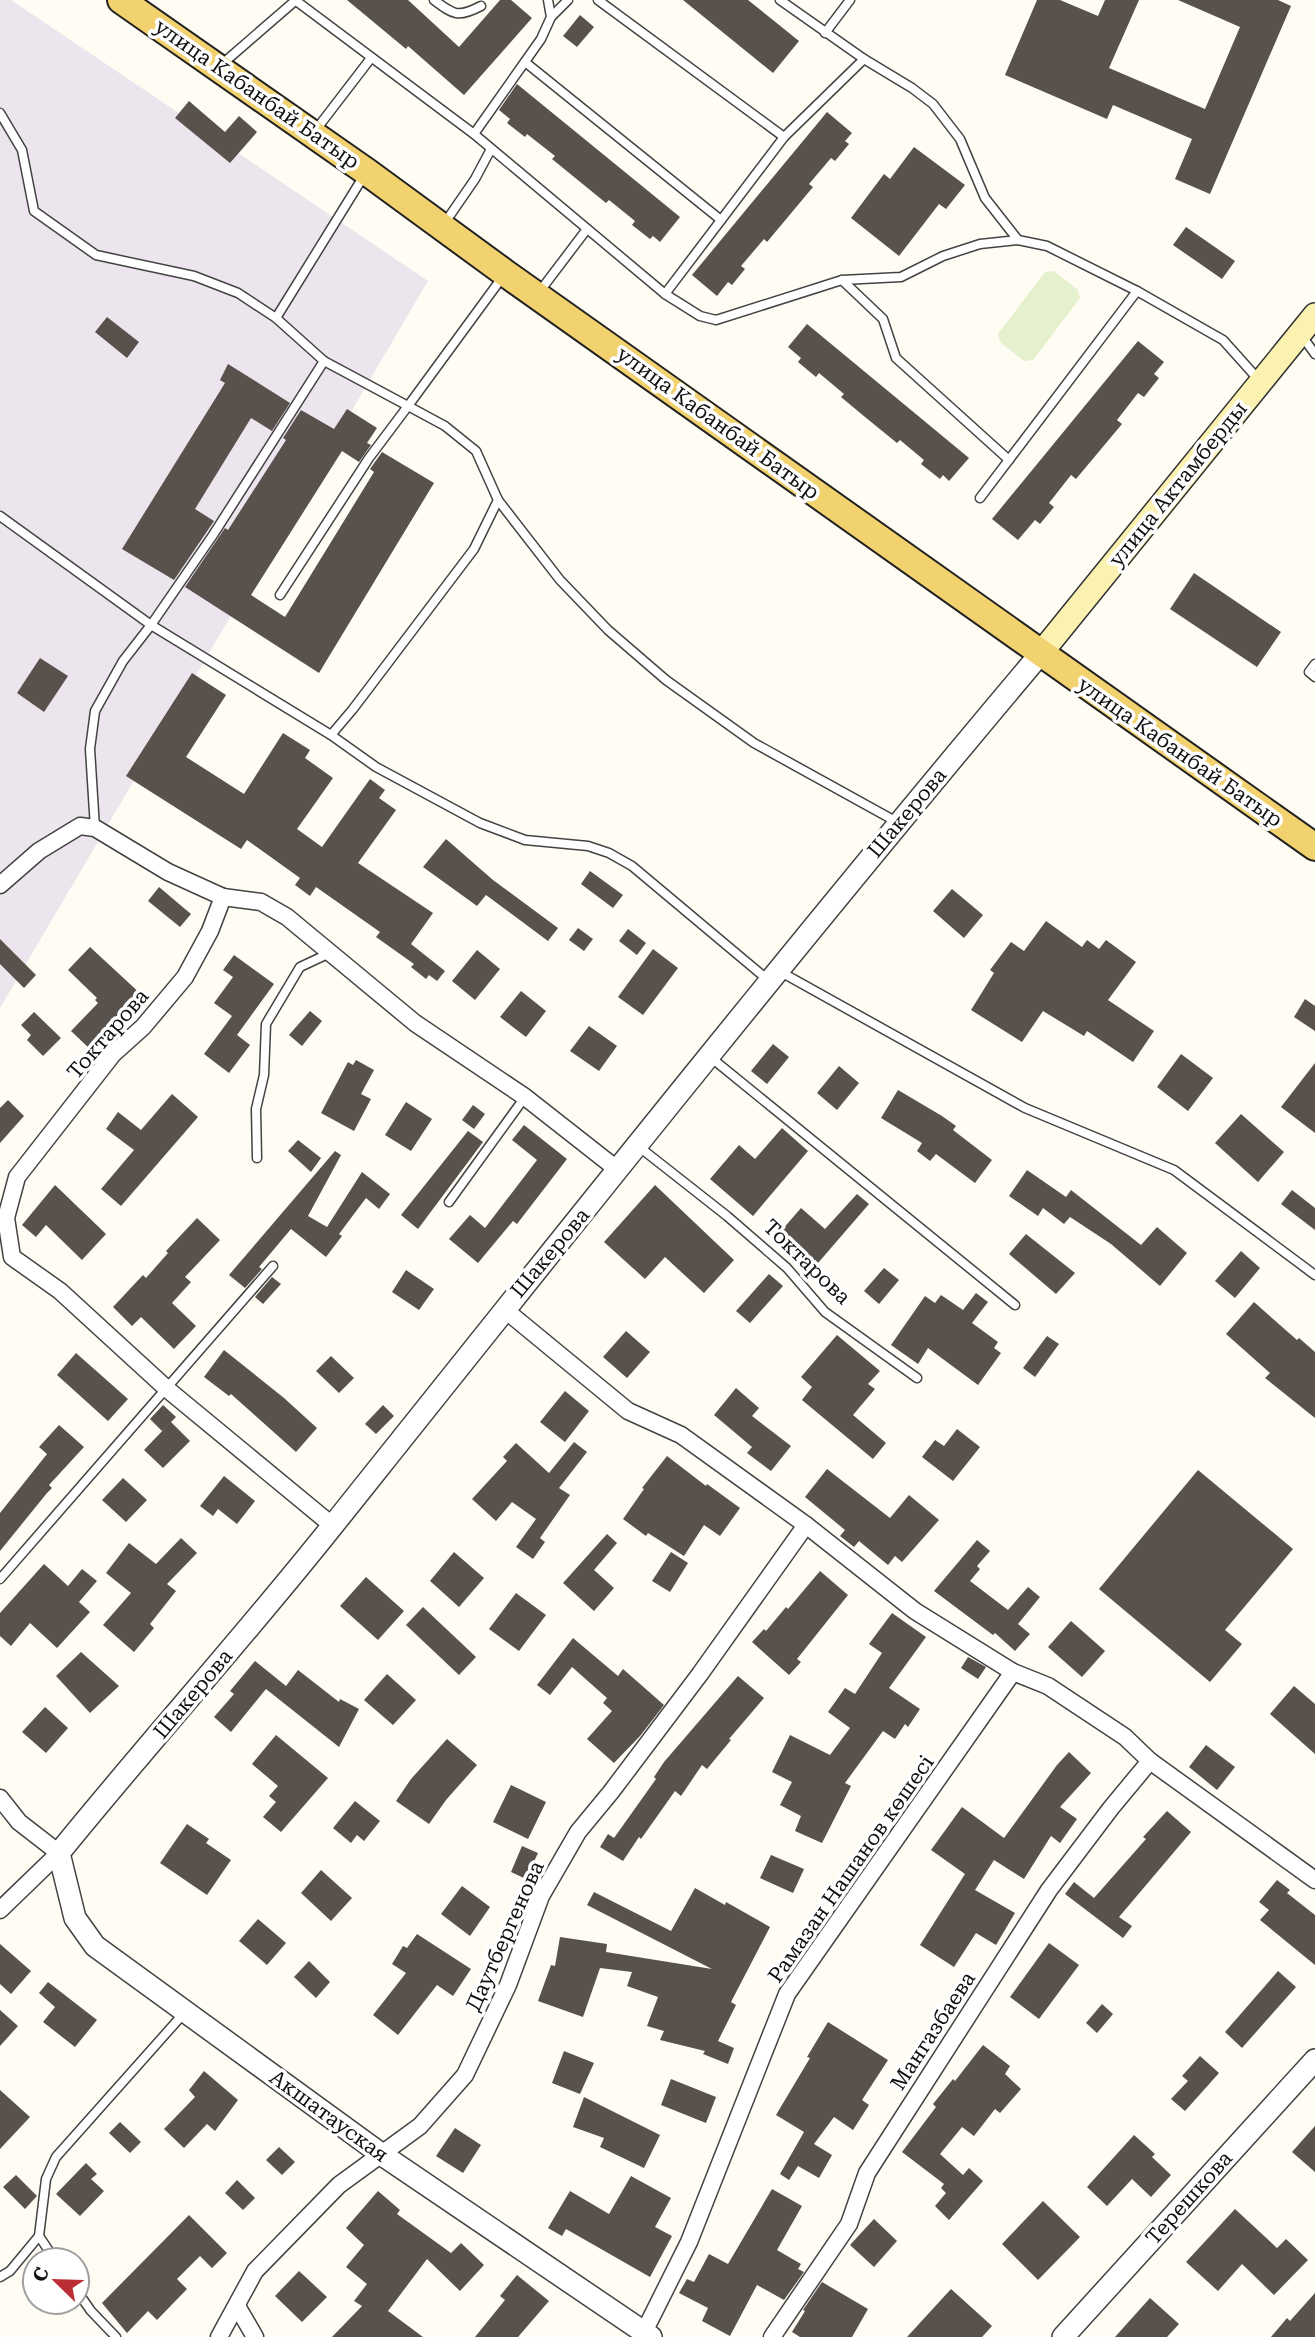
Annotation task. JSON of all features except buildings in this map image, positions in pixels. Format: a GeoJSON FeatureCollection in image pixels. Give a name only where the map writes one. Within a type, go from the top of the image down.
{"type":"FeatureCollection","features":[{"type":"Feature","properties":{"kind":"main road","name":"улица Кабанбай Батыр"},"geometry":{"type":"LineString","coordinates":[[121,0],[219,66],[505,273],[1315,847]]}},
{"type":"Feature","properties":{"kind":"main road","name":"улица Актамберды"},"geometry":{"type":"LineString","coordinates":[[1041,653],[1315,315]]}},
{"type":"Feature","properties":{"kind":"street","name":"Шакерова"},"geometry":{"type":"LineString","coordinates":[[59,1853],[333,1526],[709,1056],[898,823],[1041,653]]}},
{"type":"Feature","properties":{"kind":"street"},"geometry":{"type":"LineString","coordinates":[[0,885],[39,851],[80,826],[95,828],[168,872],[223,897],[261,902],[287,917],[415,1023],[524,1097],[618,1170]]}},
{"type":"Feature","properties":{"kind":"street","name":"Токтарова"},"geometry":{"type":"LineString","coordinates":[[223,897],[210,931],[184,977],[143,1027],[113,1054],[17,1177],[6,1218],[6,1253],[60,1291],[167,1389],[333,1526]]}},
{"type":"Feature","properties":{"kind":"street"},"geometry":{"type":"LineString","coordinates":[[504,1309],[628,1411],[681,1435],[806,1525],[915,1611],[1013,1672],[1048,1686],[1125,1737],[1150,1761],[1315,1880]]}},
{"type":"Feature","properties":{"kind":"street","name":"Даутбергенова"},"geometry":{"type":"LineString","coordinates":[[219,2337],[255,2271],[339,2185],[420,2126],[465,2075],[508,1985],[541,1896],[578,1832],[700,1674],[806,1525]]}},
{"type":"Feature","properties":{"kind":"street","name":"Рамазан Нашанов көшесі"},"geometry":{"type":"LineString","coordinates":[[646,2335],[689,2242],[787,1994],[1013,1672]]}},
{"type":"Feature","properties":{"kind":"street","name":"Мангазбаева"},"geometry":{"type":"LineString","coordinates":[[772,2337],[849,2224],[867,2173],[1049,1890],[1150,1761]]}},
{"type":"Feature","properties":{"kind":"street"},"geometry":{"type":"LineString","coordinates":[[0,1798],[19,1822],[59,1853],[0,1910]]}},
{"type":"Feature","properties":{"kind":"street","name":"Акшатауская"},"geometry":{"type":"LineString","coordinates":[[59,1853],[75,1918],[94,1946],[381,2154],[646,2335]]}},
{"type":"Feature","properties":{"kind":"street","name":"Терешкова"},"geometry":{"type":"LineString","coordinates":[[1063,2337],[1314,2063]]}},
{"type":"Feature","properties":{"kind":"street"},"geometry":{"type":"LineString","coordinates":[[237,2306],[255,2337]]}},
{"type":"Feature","properties":{"kind":"lane"},"geometry":{"type":"LineString","coordinates":[[219,66],[296,0],[474,134],[665,293],[700,316],[716,320],[842,280],[901,277],[943,256],[980,244],[1018,240],[1048,246],[1223,340],[1261,382]]}},
{"type":"Feature","properties":{"kind":"lane"},"geometry":{"type":"LineString","coordinates":[[434,0],[455,14],[466,15],[481,6]]}},
{"type":"Feature","properties":{"kind":"lane"},"geometry":{"type":"LineString","coordinates":[[548,0],[551,17]]}},
{"type":"Feature","properties":{"kind":"lane"},"geometry":{"type":"LineString","coordinates":[[474,134],[541,39],[551,17],[568,0]]}},
{"type":"Feature","properties":{"kind":"lane"},"geometry":{"type":"LineString","coordinates":[[598,0],[783,137]]}},
{"type":"Feature","properties":{"kind":"lane"},"geometry":{"type":"LineString","coordinates":[[780,0],[933,104],[960,139],[985,198],[1018,240]]}},
{"type":"Feature","properties":{"kind":"lane"},"geometry":{"type":"LineString","coordinates":[[825,33],[850,0]]}},
{"type":"Feature","properties":{"kind":"lane"},"geometry":{"type":"LineString","coordinates":[[313,134],[371,58]]}},
{"type":"Feature","properties":{"kind":"lane"},"geometry":{"type":"LineString","coordinates":[[665,293],[783,137],[864,59]]}},
{"type":"Feature","properties":{"kind":"lane"},"geometry":{"type":"LineString","coordinates":[[525,62],[721,220]]}},
{"type":"Feature","properties":{"kind":"lane"},"geometry":{"type":"LineString","coordinates":[[0,113],[23,150],[34,211],[96,255],[194,276],[239,293],[276,318],[324,361],[445,426],[475,451],[498,500],[560,580],[608,630],[666,680],[754,743],[898,823]]}},
{"type":"Feature","properties":{"kind":"lane"},"geometry":{"type":"LineString","coordinates":[[442,227],[475,179],[491,149]]}},
{"type":"Feature","properties":{"kind":"lane"},"geometry":{"type":"LineString","coordinates":[[276,318],[367,172]]}},
{"type":"Feature","properties":{"kind":"lane"},"geometry":{"type":"LineString","coordinates":[[537,294],[587,229]]}},
{"type":"Feature","properties":{"kind":"lane"},"geometry":{"type":"LineString","coordinates":[[280,595],[369,458],[505,273]]}},
{"type":"Feature","properties":{"kind":"lane"},"geometry":{"type":"LineString","coordinates":[[842,280],[883,319],[896,358],[1009,460]]}},
{"type":"Feature","properties":{"kind":"lane"},"geometry":{"type":"LineString","coordinates":[[980,498],[1136,291]]}},
{"type":"Feature","properties":{"kind":"lane"},"geometry":{"type":"LineString","coordinates":[[1300,333],[1315,354]]}},
{"type":"Feature","properties":{"kind":"lane"},"geometry":{"type":"LineString","coordinates":[[95,828],[90,749],[95,711],[123,661],[213,535],[324,361]]}},
{"type":"Feature","properties":{"kind":"lane"},"geometry":{"type":"LineString","coordinates":[[331,736],[474,548],[498,500]]}},
{"type":"Feature","properties":{"kind":"lane"},"geometry":{"type":"LineString","coordinates":[[0,516],[151,625],[331,736],[376,767],[480,823],[525,840],[588,846],[609,853],[632,866],[774,976],[1025,1108],[1174,1170],[1315,1275]]}},
{"type":"Feature","properties":{"kind":"lane"},"geometry":{"type":"LineString","coordinates":[[1315,664],[1309,672],[1315,677]]}},
{"type":"Feature","properties":{"kind":"lane"},"geometry":{"type":"LineString","coordinates":[[257,1158],[256,1109],[264,1075],[265,1024],[300,967],[330,953]]}},
{"type":"Feature","properties":{"kind":"lane"},"geometry":{"type":"LineString","coordinates":[[709,1056],[1016,1305]]}},
{"type":"Feature","properties":{"kind":"lane"},"geometry":{"type":"LineString","coordinates":[[449,1202],[524,1097]]}},
{"type":"Feature","properties":{"kind":"lane","name":"Токтарова"},"geometry":{"type":"LineString","coordinates":[[638,1146],[727,1216],[787,1268],[825,1312],[917,1378]]}},
{"type":"Feature","properties":{"kind":"lane"},"geometry":{"type":"LineString","coordinates":[[0,1579],[273,1266]]}},
{"type":"Feature","properties":{"kind":"lane"},"geometry":{"type":"LineString","coordinates":[[0,2277],[10,2271],[39,2236],[46,2179],[56,2157],[185,2012]]}},
{"type":"Feature","properties":{"kind":"lane"},"geometry":{"type":"LineString","coordinates":[[39,2236],[46,2246]]}},
{"type":"Feature","properties":{"kind":"lane"},"geometry":{"type":"LineString","coordinates":[[91,2311],[116,2337]]}},
{"type":"Feature","properties":{"kind":"shaded area"},"geometry":{"type":"Polygon","coordinates":[[[0,0],[11,0],[428,281],[0,1008],[0,0]]]}},
{"type":"Feature","properties":{"kind":"green space"},"geometry":{"type":"Polygon","coordinates":[[[1054,271],[1078,290],[1080,298],[1033,360],[1024,361],[1000,342],[998,334],[1045,272],[1054,271]]]}}]}
